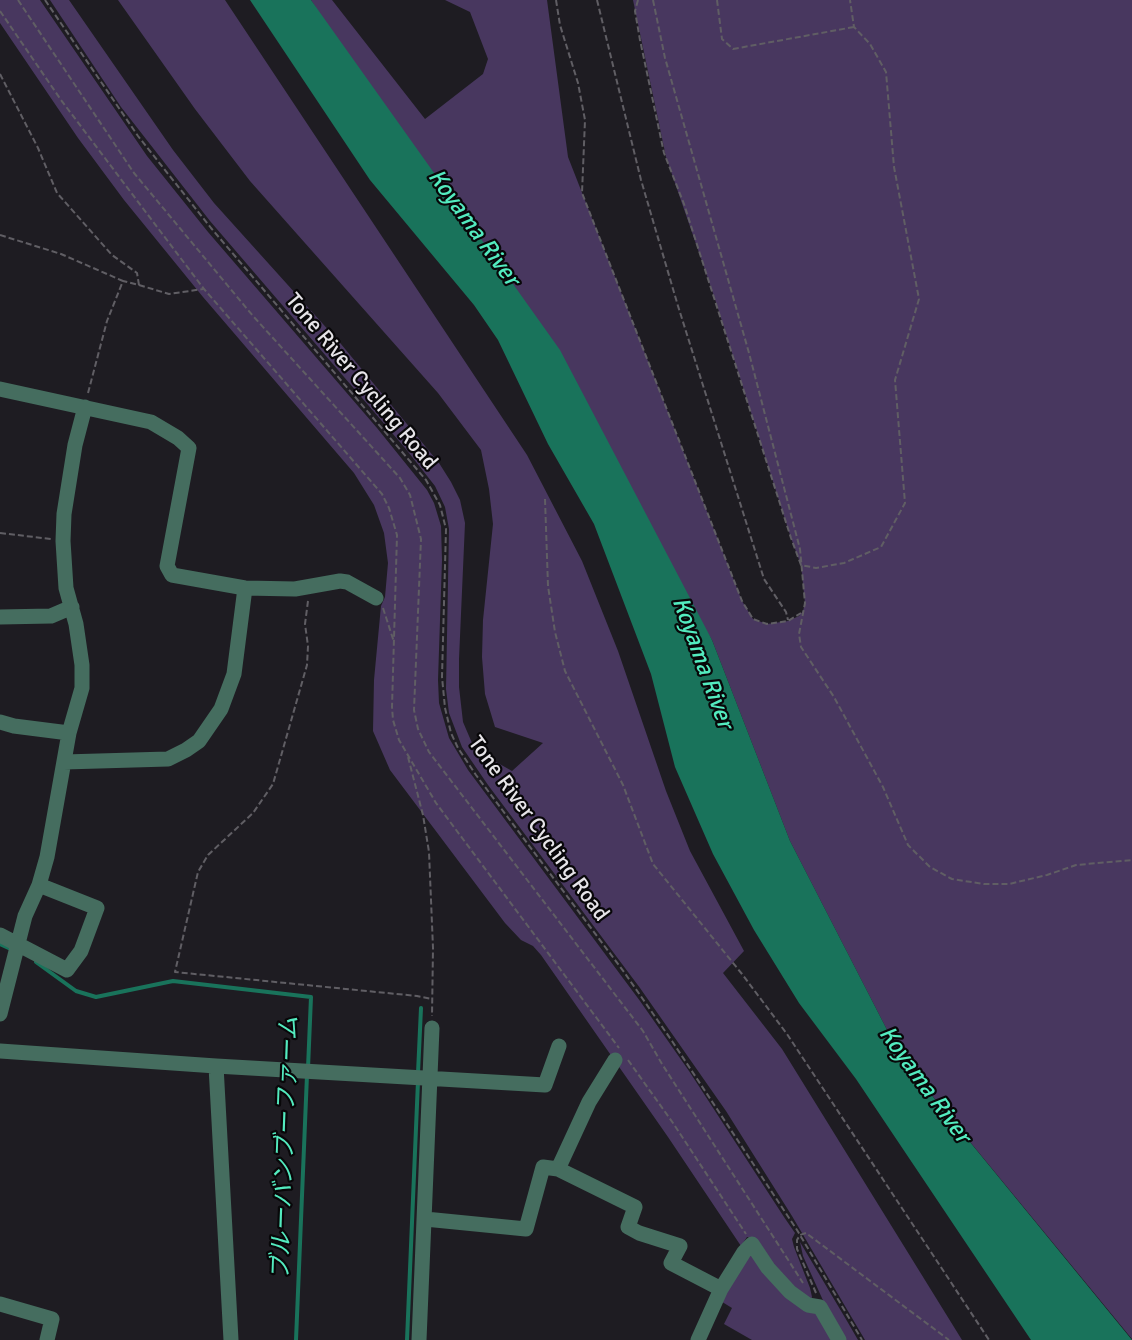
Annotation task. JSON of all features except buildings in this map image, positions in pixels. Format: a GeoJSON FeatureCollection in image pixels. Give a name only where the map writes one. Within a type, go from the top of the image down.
{"type":"FeatureCollection","features":[{"type":"Feature","properties":{"kind":"street"},"geometry":{"type":"LineString","coordinates":[[0,389],[151,422],[178,438],[189,448],[167,566],[172,575],[245,588],[296,589],[340,581],[347,582],[376,598]]}},
{"type":"Feature","properties":{"kind":"street"},"geometry":{"type":"LineString","coordinates":[[0,1007],[25,916],[39,885],[47,857],[69,734],[82,688],[83,677],[78,634],[66,588],[63,541],[64,514],[75,445],[85,407]]}},
{"type":"Feature","properties":{"kind":"street"},"geometry":{"type":"LineString","coordinates":[[64,762],[168,759],[198,741],[221,709],[229,691],[234,674],[245,588]]}},
{"type":"Feature","properties":{"kind":"street"},"geometry":{"type":"LineString","coordinates":[[0,617],[51,616],[72,607]]}},
{"type":"Feature","properties":{"kind":"street"},"geometry":{"type":"LineString","coordinates":[[0,722],[69,734]]}},
{"type":"Feature","properties":{"kind":"street"},"geometry":{"type":"LineString","coordinates":[[0,935],[67,970],[81,951],[97,908],[39,885]]}},
{"type":"Feature","properties":{"kind":"street"},"geometry":{"type":"LineString","coordinates":[[419,1340],[432,1028]]}},
{"type":"Feature","properties":{"kind":"street"},"geometry":{"type":"LineString","coordinates":[[0,1051],[545,1085],[559,1046]]}},
{"type":"Feature","properties":{"kind":"street"},"geometry":{"type":"LineString","coordinates":[[425,1219],[526,1229],[550,1168],[615,1060]]}},
{"type":"Feature","properties":{"kind":"street"},"geometry":{"type":"LineString","coordinates":[[216,1066],[231,1340]]}},
{"type":"Feature","properties":{"kind":"street"},"geometry":{"type":"LineString","coordinates":[[550,1168],[635,1207],[628,1227],[639,1233],[680,1246],[671,1263],[721,1289]]}},
{"type":"Feature","properties":{"kind":"street"},"geometry":{"type":"LineString","coordinates":[[698,1340],[721,1289],[744,1252],[752,1244],[768,1268],[790,1292],[808,1305],[820,1307],[839,1340]]}},
{"type":"Feature","properties":{"kind":"street"},"geometry":{"type":"LineString","coordinates":[[0,1304],[52,1319],[47,1340]]}},
{"type":"Feature","properties":{"kind":"path"},"geometry":{"type":"LineString","coordinates":[[18,0],[134,172],[253,316],[400,478],[410,495],[421,539],[414,710],[418,729],[429,752],[643,1031],[804,1286]]}},
{"type":"Feature","properties":{"kind":"path","name":"Tone River Cycling Road"},"geometry":{"type":"LineString","coordinates":[[45,0],[138,136],[211,228],[426,480],[440,505],[446,529],[442,684],[446,715],[458,748],[624,972],[672,1041],[800,1235],[862,1340]]}},
{"type":"Feature","properties":{"kind":"path"},"geometry":{"type":"LineString","coordinates":[[556,0],[560,25],[578,83],[585,120],[582,193],[742,601],[753,619],[767,624],[788,621],[799,616],[803,611]]}},
{"type":"Feature","properties":{"kind":"path"},"geometry":{"type":"LineString","coordinates":[[597,0],[641,180],[678,306],[764,579],[786,612],[788,621]]}},
{"type":"Feature","properties":{"kind":"path"},"geometry":{"type":"LineString","coordinates":[[638,0],[635,11],[664,153],[684,204],[801,565]]}},
{"type":"Feature","properties":{"kind":"path"},"geometry":{"type":"LineString","coordinates":[[653,0],[665,58],[749,353],[800,549],[805,603],[799,634],[801,647],[834,697],[883,787],[908,845],[930,867],[952,879],[984,884],[1009,884],[1076,865],[1132,860]]}},
{"type":"Feature","properties":{"kind":"path"},"geometry":{"type":"LineString","coordinates":[[717,0],[722,39],[733,49],[854,27]]}},
{"type":"Feature","properties":{"kind":"path"},"geometry":{"type":"LineString","coordinates":[[801,565],[816,568],[844,563],[881,547],[905,503],[895,380],[919,299],[894,167],[886,72],[870,44],[854,27],[850,0]]}},
{"type":"Feature","properties":{"kind":"path"},"geometry":{"type":"LineString","coordinates":[[0,11],[61,100],[204,289],[382,494],[397,535],[393,720],[399,740],[436,803],[600,1021],[673,1123],[752,1244]]}},
{"type":"Feature","properties":{"kind":"path"},"geometry":{"type":"LineString","coordinates":[[0,74],[38,148],[57,193],[112,255],[137,273],[139,285]]}},
{"type":"Feature","properties":{"kind":"path"},"geometry":{"type":"LineString","coordinates":[[0,235],[61,254],[123,280],[169,294],[204,289]]}},
{"type":"Feature","properties":{"kind":"path"},"geometry":{"type":"LineString","coordinates":[[85,407],[107,321],[123,280]]}},
{"type":"Feature","properties":{"kind":"path"},"geometry":{"type":"LineString","coordinates":[[545,499],[548,586],[555,632],[565,671],[623,784],[654,864],[787,1034],[989,1340]]}},
{"type":"Feature","properties":{"kind":"path"},"geometry":{"type":"LineString","coordinates":[[0,533],[63,541]]}},
{"type":"Feature","properties":{"kind":"path"},"geometry":{"type":"LineString","coordinates":[[309,587],[305,624],[308,646],[307,665],[273,784],[253,813],[208,855],[198,872],[175,972],[432,999]]}},
{"type":"Feature","properties":{"kind":"path"},"geometry":{"type":"LineString","coordinates":[[376,598],[383,608],[395,645]]}},
{"type":"Feature","properties":{"kind":"path"},"geometry":{"type":"LineString","coordinates":[[407,755],[423,815],[429,852],[433,948],[432,1028]]}},
{"type":"Feature","properties":{"kind":"path"},"geometry":{"type":"LineString","coordinates":[[820,1307],[797,1249],[797,1240],[800,1235],[806,1233],[949,1340]]}},
{"type":"Feature","properties":{"kind":"shaded area"},"geometry":{"type":"Polygon","coordinates":[[[0,0],[40,0],[147,156],[208,232],[377,428],[427,490],[434,503],[441,526],[438,680],[439,703],[449,738],[468,770],[640,1001],[689,1071],[795,1233],[792,1239],[810,1288],[811,1300],[796,1293],[752,1238],[747,1237],[741,1246],[541,955],[533,946],[521,940],[505,923],[390,770],[373,731],[374,680],[381,606],[385,597],[388,563],[384,533],[374,505],[354,473],[203,297],[124,200],[78,138],[0,23],[0,0]]]}},
{"type":"Feature","properties":{"kind":"shaded area"},"geometry":{"type":"Polygon","coordinates":[[[50,0],[69,0],[173,150],[214,203],[341,344],[439,463],[451,482],[460,500],[465,523],[459,659],[463,722],[475,750],[512,771],[543,743],[495,727],[485,694],[482,657],[483,620],[493,524],[481,450],[438,393],[250,181],[195,109],[118,0],[225,0],[527,455],[582,561],[618,651],[666,791],[690,851],[744,951],[723,973],[782,1049],[962,1340],[865,1340],[792,1216],[726,1111],[640,988],[462,747],[449,713],[446,689],[449,529],[445,507],[435,486],[210,221],[121,107],[50,0]]]}},
{"type":"Feature","properties":{"kind":"shaded area"},"geometry":{"type":"Polygon","coordinates":[[[311,0],[332,0],[425,119],[483,74],[488,59],[470,12],[445,0],[547,0],[568,157],[742,601],[753,619],[767,624],[788,621],[799,616],[803,611],[805,603],[801,565],[714,296],[666,157],[633,0],[1132,0],[1132,1339],[902,1059],[790,841],[712,640],[311,0]]]}},
{"type":"Feature","properties":{"kind":"shaded area"},"geometry":{"type":"Polygon","coordinates":[[[800,1242],[858,1340],[844,1340],[803,1256],[800,1242]]]}},
{"type":"Feature","properties":{"kind":"shaded area"},"geometry":{"type":"Polygon","coordinates":[[[750,1252],[816,1313],[834,1340],[752,1340],[724,1324],[732,1308],[719,1300],[750,1252]]]}},
{"type":"Feature","properties":{"kind":"water","name":"Koyama River"},"geometry":{"type":"Polygon","coordinates":[[[250,0],[311,0],[560,350],[712,640],[790,841],[902,1059],[1132,1340],[1031,1340],[856,1079],[799,1003],[754,930],[713,854],[675,767],[651,674],[594,524],[548,444],[498,340],[474,305],[370,180],[250,0]]]}},
{"type":"Feature","properties":{"kind":"waterway","name":"ブルーバンブーファーム"},"geometry":{"type":"LineString","coordinates":[[0,944],[13,950]]}},
{"type":"Feature","properties":{"kind":"waterway","name":"ブルーバンブーファーム"},"geometry":{"type":"LineString","coordinates":[[36,962],[76,991],[96,997],[173,981],[311,997],[308,1068]]}},
{"type":"Feature","properties":{"kind":"waterway"},"geometry":{"type":"LineString","coordinates":[[418,1073],[421,1008]]}},
{"type":"Feature","properties":{"kind":"waterway","name":"ブルーバンブーファーム"},"geometry":{"type":"LineString","coordinates":[[296,1340],[307,1075]]}},
{"type":"Feature","properties":{"kind":"waterway"},"geometry":{"type":"LineString","coordinates":[[407,1340],[418,1081]]}}]}
